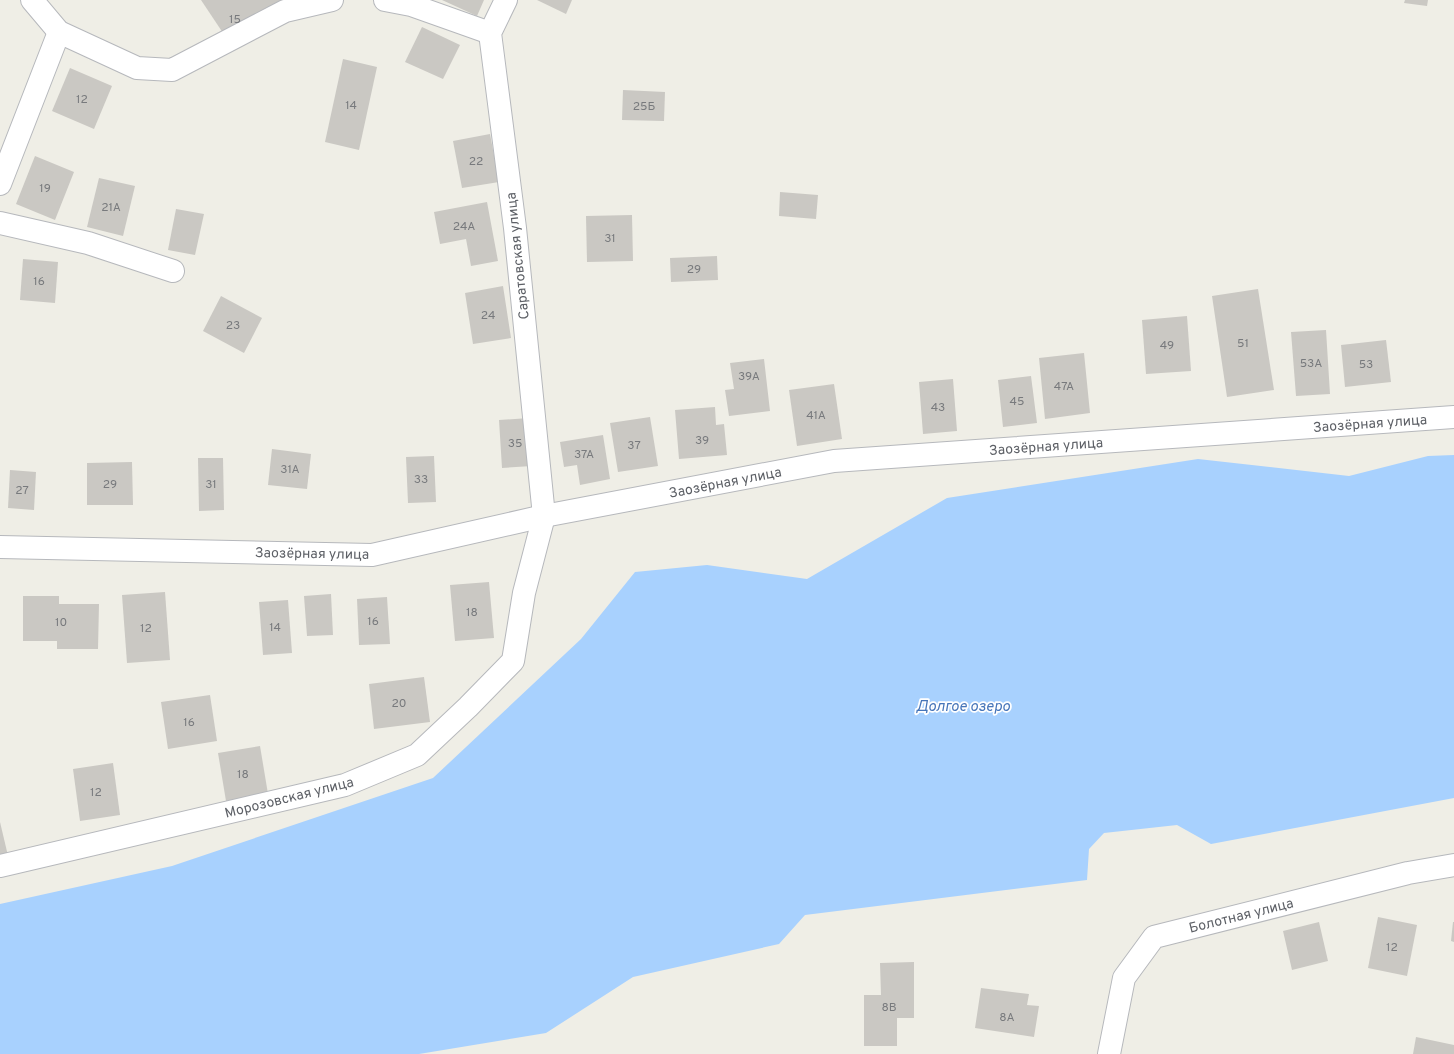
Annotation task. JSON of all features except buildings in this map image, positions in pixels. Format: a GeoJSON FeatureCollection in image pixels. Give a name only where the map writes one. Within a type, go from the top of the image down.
{"type":"FeatureCollection","features":[{"type":"Feature","properties":{"kind":"street"},"geometry":{"type":"LineString","coordinates":[[32,0],[59,32],[137,68],[172,70],[285,11],[332,0]]}},
{"type":"Feature","properties":{"kind":"street"},"geometry":{"type":"LineString","coordinates":[[385,0],[411,5],[490,33],[506,0]]}},
{"type":"Feature","properties":{"kind":"street"},"geometry":{"type":"LineString","coordinates":[[0,184],[59,32]]}},
{"type":"Feature","properties":{"kind":"street","name":"Саратовская улица"},"geometry":{"type":"LineString","coordinates":[[490,33],[515,228],[544,516]]}},
{"type":"Feature","properties":{"kind":"street"},"geometry":{"type":"LineString","coordinates":[[0,223],[88,243],[173,272]]}},
{"type":"Feature","properties":{"kind":"street","name":"Заозёрная улица"},"geometry":{"type":"LineString","coordinates":[[0,547],[372,555],[544,516],[834,461],[1454,417]]}},
{"type":"Feature","properties":{"kind":"street","name":"Морозовская улица"},"geometry":{"type":"LineString","coordinates":[[0,866],[345,785],[416,755],[468,707],[513,661],[524,593],[544,516]]}},
{"type":"Feature","properties":{"kind":"street","name":"Болотная улица"},"geometry":{"type":"LineString","coordinates":[[1109,1054],[1124,978],[1154,937],[1408,872],[1454,865]]}},
{"type":"Feature","properties":{"kind":"water","name":"Долгое озеро"},"geometry":{"type":"Polygon","coordinates":[[[1454,455],[1454,798],[1211,844],[1177,825],[1104,833],[1089,849],[1087,880],[805,915],[779,944],[633,977],[546,1033],[419,1054],[0,1054],[0,904],[172,866],[433,778],[581,639],[635,572],[707,565],[807,579],[947,498],[1198,459],[1349,476],[1428,456],[1454,455]]]}}]}
